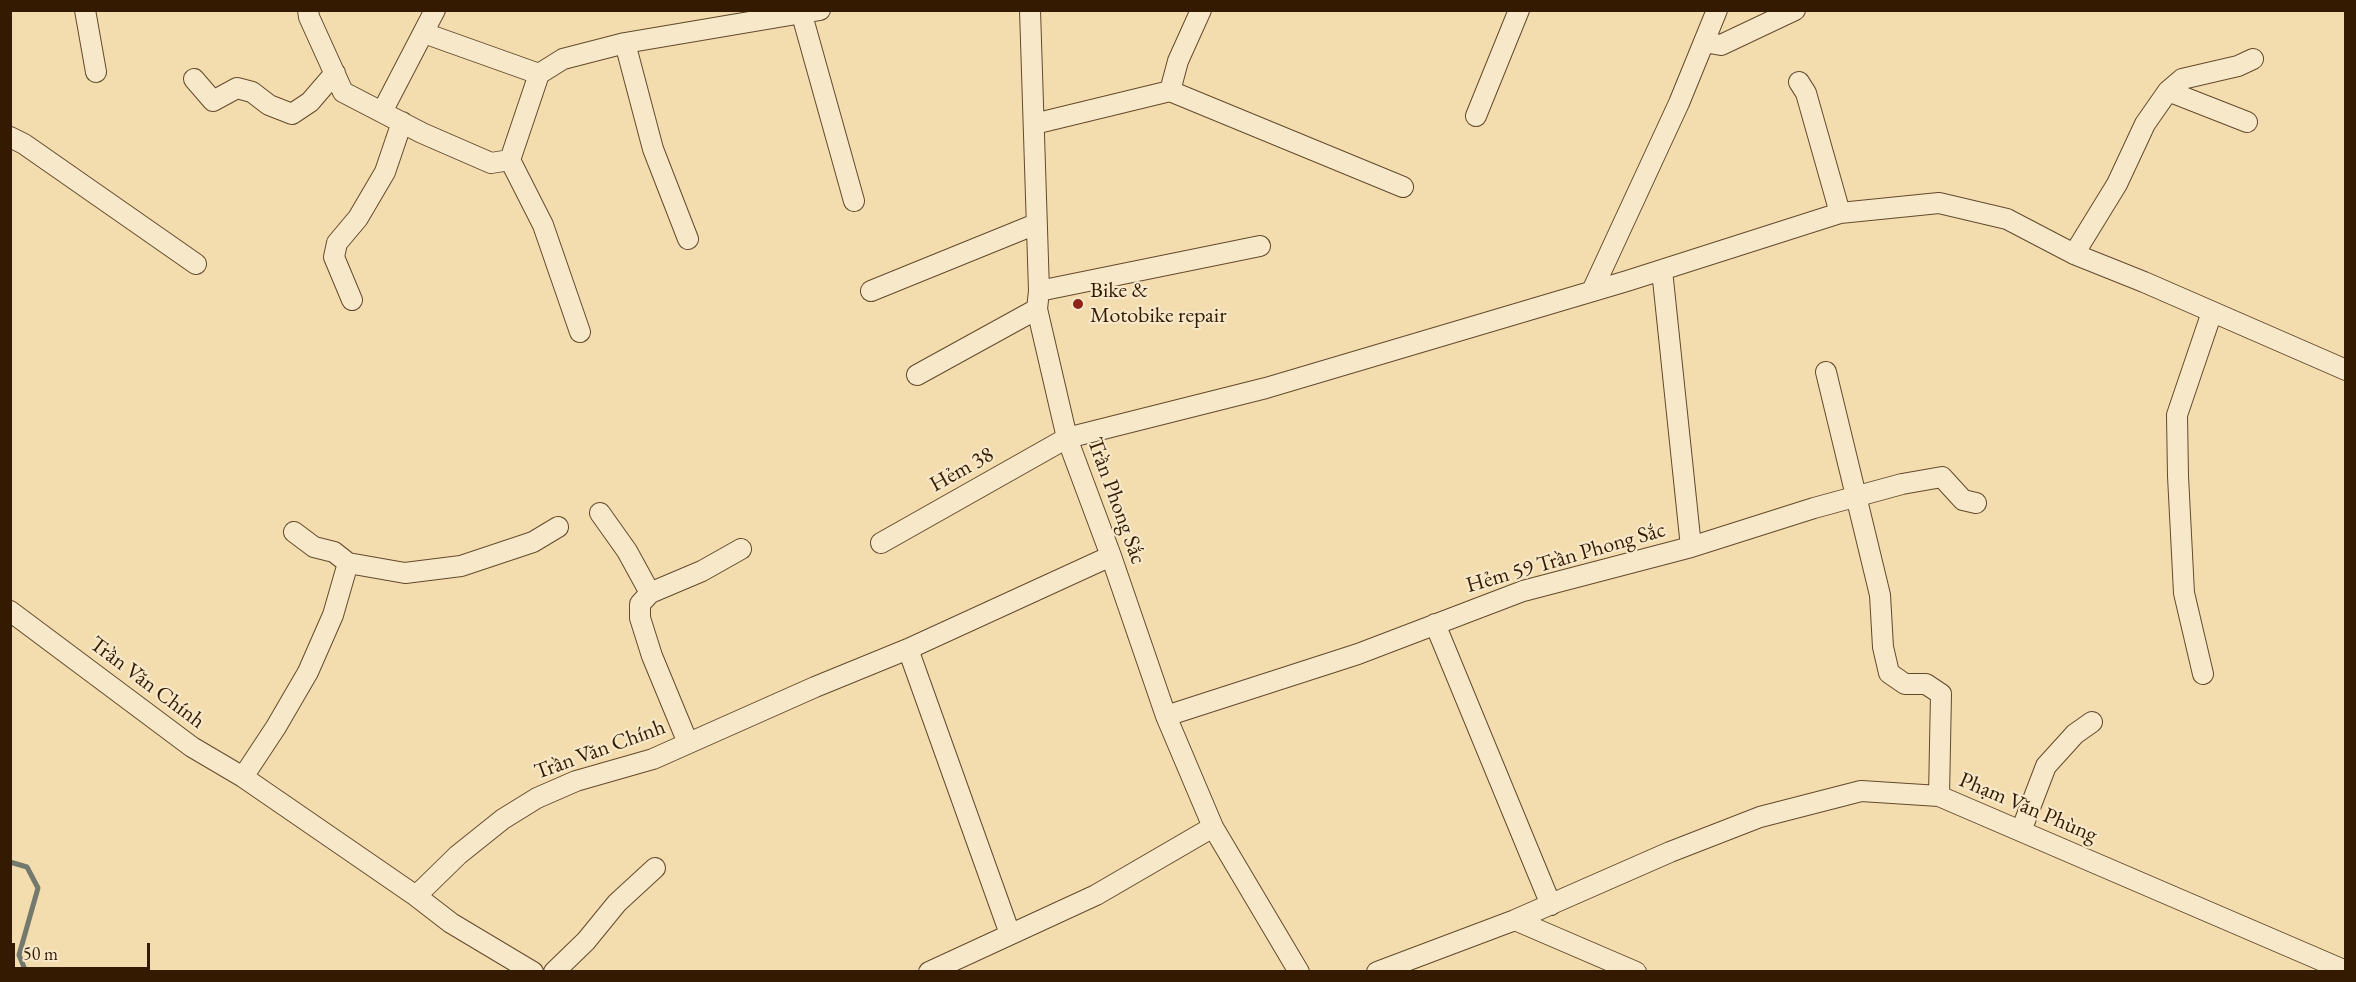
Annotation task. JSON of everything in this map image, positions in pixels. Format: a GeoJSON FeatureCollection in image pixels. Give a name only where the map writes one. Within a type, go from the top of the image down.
{"type":"FeatureCollection","features":[{"type":"Feature","properties":{"kind":"street"},"geometry":{"type":"LineString","coordinates":[[85,10],[96,72]]}},
{"type":"Feature","properties":{"kind":"street"},"geometry":{"type":"LineString","coordinates":[[308,10],[309,17],[343,92],[491,163],[510,160]]}},
{"type":"Feature","properties":{"kind":"street"},"geometry":{"type":"LineString","coordinates":[[382,112],[435,10]]}},
{"type":"Feature","properties":{"kind":"street","name":"Trần Phong Sắc"},"geometry":{"type":"LineString","coordinates":[[1030,10],[1038,300],[1067,438],[1111,556],[1166,717],[1213,827],[1299,972]]}},
{"type":"Feature","properties":{"kind":"street"},"geometry":{"type":"LineString","coordinates":[[1170,92],[1178,61],[1201,10]]}},
{"type":"Feature","properties":{"kind":"street"},"geometry":{"type":"LineString","coordinates":[[1476,116],[1519,10]]}},
{"type":"Feature","properties":{"kind":"street"},"geometry":{"type":"LineString","coordinates":[[1592,291],[1680,103],[1717,10]]}},
{"type":"Feature","properties":{"kind":"street"},"geometry":{"type":"LineString","coordinates":[[1704,42],[1721,45],[1796,10]]}},
{"type":"Feature","properties":{"kind":"street"},"geometry":{"type":"LineString","coordinates":[[580,332],[543,225],[510,160],[539,74],[562,59],[625,44],[812,13],[854,201]]}},
{"type":"Feature","properties":{"kind":"street"},"geometry":{"type":"LineString","coordinates":[[424,33],[539,74]]}},
{"type":"Feature","properties":{"kind":"street"},"geometry":{"type":"LineString","coordinates":[[625,44],[652,149],[688,239]]}},
{"type":"Feature","properties":{"kind":"street"},"geometry":{"type":"LineString","coordinates":[[2074,254],[2117,184],[2145,124],[2168,91],[2182,80],[2238,66],[2253,59]]}},
{"type":"Feature","properties":{"kind":"street"},"geometry":{"type":"LineString","coordinates":[[194,79],[213,101],[237,88],[252,92],[269,105],[292,114],[310,102],[335,73]]}},
{"type":"Feature","properties":{"kind":"street"},"geometry":{"type":"LineString","coordinates":[[1799,82],[1806,93],[1840,213]]}},
{"type":"Feature","properties":{"kind":"street"},"geometry":{"type":"LineString","coordinates":[[2168,91],[2247,122]]}},
{"type":"Feature","properties":{"kind":"street"},"geometry":{"type":"LineString","coordinates":[[1034,124],[1170,92],[1403,187]]}},
{"type":"Feature","properties":{"kind":"street"},"geometry":{"type":"LineString","coordinates":[[352,300],[334,257],[337,243],[358,218],[385,172],[402,122]]}},
{"type":"Feature","properties":{"kind":"street"},"geometry":{"type":"LineString","coordinates":[[10,137],[24,144],[196,264]]}},
{"type":"Feature","properties":{"kind":"street","name":"Hẻm 38"},"geometry":{"type":"LineString","coordinates":[[881,543],[1067,438],[1266,388],[1662,270],[1840,213],[1939,203],[2007,219],[2074,254],[2346,370]]}},
{"type":"Feature","properties":{"kind":"street"},"geometry":{"type":"LineString","coordinates":[[871,291],[1036,224]]}},
{"type":"Feature","properties":{"kind":"street"},"geometry":{"type":"LineString","coordinates":[[916,375],[1038,300],[1260,246]]}},
{"type":"Feature","properties":{"kind":"street"},"geometry":{"type":"LineString","coordinates":[[1662,270],[1691,547]]}},
{"type":"Feature","properties":{"kind":"street"},"geometry":{"type":"LineString","coordinates":[[2204,674],[2184,593],[2177,416],[2212,312]]}},
{"type":"Feature","properties":{"kind":"street"},"geometry":{"type":"LineString","coordinates":[[1826,372],[1880,595],[1883,647],[1889,673],[1905,684],[1926,684],[1941,694],[1939,796]]}},
{"type":"Feature","properties":{"kind":"street","name":"Hẻm 59 Trần Phong Sắc"},"geometry":{"type":"LineString","coordinates":[[1166,717],[1359,654],[1523,591],[1691,547],[1902,484],[1942,477],[1963,500],[1976,503]]}},
{"type":"Feature","properties":{"kind":"street"},"geometry":{"type":"LineString","coordinates":[[600,513],[627,551],[650,593]]}},
{"type":"Feature","properties":{"kind":"street"},"geometry":{"type":"LineString","coordinates":[[294,532],[314,547],[334,552],[348,563],[405,573],[461,566],[533,542],[558,527]]}},
{"type":"Feature","properties":{"kind":"street"},"geometry":{"type":"LineString","coordinates":[[688,743],[652,656],[640,618],[640,604],[650,593],[702,571],[741,549]]}},
{"type":"Feature","properties":{"kind":"street","name":"Trần Văn Chính"},"geometry":{"type":"LineString","coordinates":[[10,611],[192,747],[243,777],[416,896],[458,855],[503,819],[537,798],[576,781],[653,759],[815,687],[908,649],[1111,556]]}},
{"type":"Feature","properties":{"kind":"street"},"geometry":{"type":"LineString","coordinates":[[243,777],[276,728],[308,672],[333,615],[348,563]]}},
{"type":"Feature","properties":{"kind":"street"},"geometry":{"type":"LineString","coordinates":[[1435,624],[1551,905]]}},
{"type":"Feature","properties":{"kind":"street"},"geometry":{"type":"LineString","coordinates":[[908,649],[1010,934]]}},
{"type":"Feature","properties":{"kind":"street"},"geometry":{"type":"LineString","coordinates":[[2021,831],[2046,766],[2075,734],[2092,722]]}},
{"type":"Feature","properties":{"kind":"street","name":"Phạm Văn Phùng"},"geometry":{"type":"LineString","coordinates":[[1377,972],[1515,920],[1670,852],[1760,817],[1861,791],[1939,796],[2346,971]]}},
{"type":"Feature","properties":{"kind":"street"},"geometry":{"type":"LineString","coordinates":[[928,972],[1096,895],[1213,827]]}},
{"type":"Feature","properties":{"kind":"street"},"geometry":{"type":"LineString","coordinates":[[554,972],[586,941],[617,903],[655,868]]}},
{"type":"Feature","properties":{"kind":"street"},"geometry":{"type":"LineString","coordinates":[[416,896],[451,923],[533,972]]}},
{"type":"Feature","properties":{"kind":"street"},"geometry":{"type":"LineString","coordinates":[[1515,920],[1636,972]]}},
{"type":"Feature","properties":{"kind":"waterway"},"geometry":{"type":"LineString","coordinates":[[10,862],[27,867],[38,888],[19,955],[26,972]]}},
{"type":"Feature","properties":{"kind":"place","name":"Bike & Motobike repair"},"geometry":{"type":"Point","coordinates":[1078,304]}}]}
